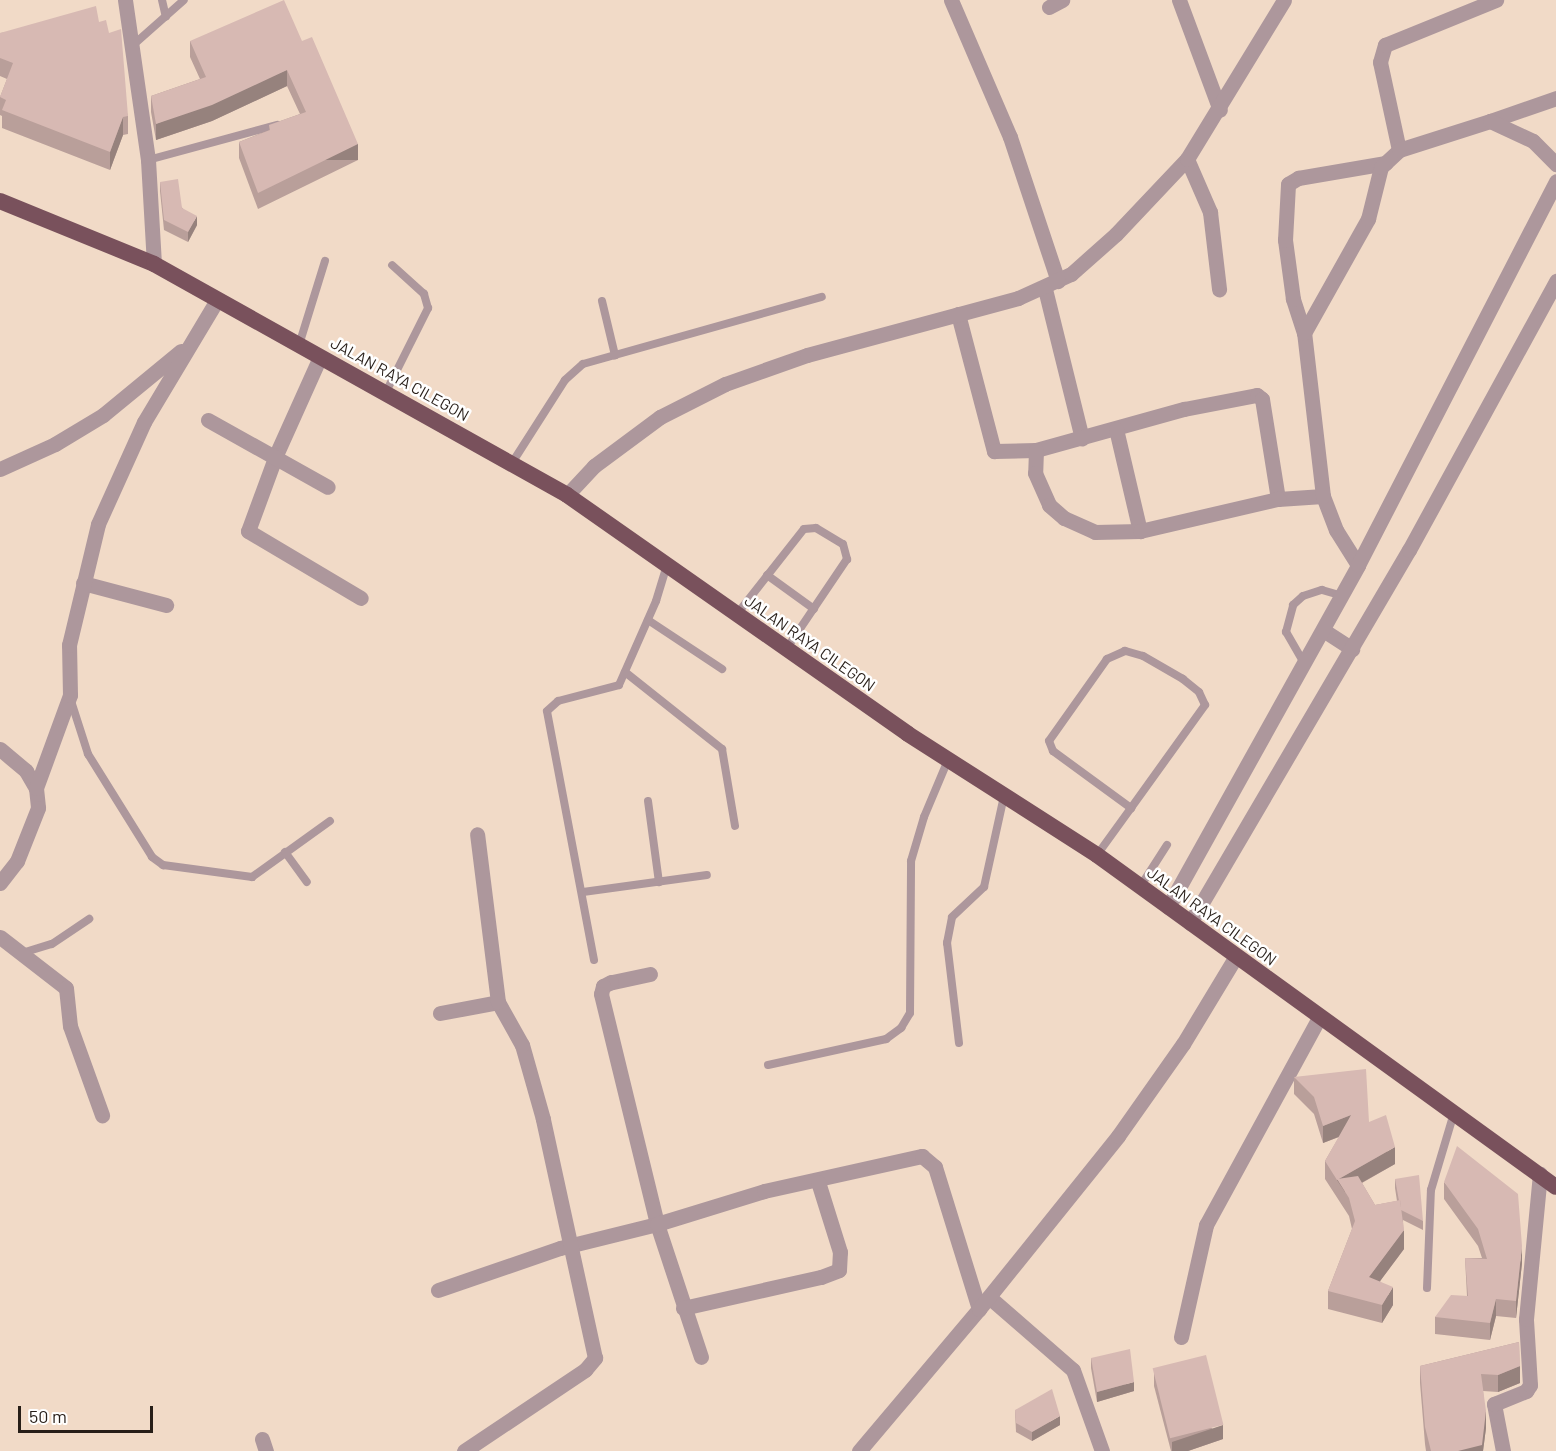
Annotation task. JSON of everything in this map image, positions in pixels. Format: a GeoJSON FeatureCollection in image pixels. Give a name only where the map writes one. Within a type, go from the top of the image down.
{"type":"FeatureCollection","features":[{"type":"Feature","properties":{"kind":"highway","name":"JALAN RAYA CILEGON"},"geometry":{"type":"LineString","coordinates":[[0,201],[154,264],[567,495],[948,760],[1097,855],[1319,1018],[1556,1187]]}},
{"type":"Feature","properties":{"kind":"street"},"geometry":{"type":"LineString","coordinates":[[125,0],[148,160],[154,264]]}},
{"type":"Feature","properties":{"kind":"street"},"geometry":{"type":"LineString","coordinates":[[951,0],[1002,116],[1051,285],[1082,439]]}},
{"type":"Feature","properties":{"kind":"street"},"geometry":{"type":"LineString","coordinates":[[1179,0],[1220,110]]}},
{"type":"Feature","properties":{"kind":"street"},"geometry":{"type":"LineString","coordinates":[[567,495],[625,442],[695,398],[807,355],[958,314],[1051,285],[1116,234],[1187,159],[1220,110],[1284,0]]}},
{"type":"Feature","properties":{"kind":"street"},"geometry":{"type":"LineString","coordinates":[[1399,150],[1380,62],[1385,45],[1496,0]]}},
{"type":"Feature","properties":{"kind":"street"},"geometry":{"type":"LineString","coordinates":[[1304,333],[1368,219],[1375,179],[1399,150],[1556,98]]}},
{"type":"Feature","properties":{"kind":"street"},"geometry":{"type":"LineString","coordinates":[[1490,121],[1533,141],[1556,164]]}},
{"type":"Feature","properties":{"kind":"street"},"geometry":{"type":"LineString","coordinates":[[1187,159],[1210,212],[1220,289]]}},
{"type":"Feature","properties":{"kind":"street"},"geometry":{"type":"LineString","coordinates":[[1358,566],[1336,530],[1323,496],[1304,333],[1293,299],[1285,240],[1288,184],[1298,178],[1386,163]]}},
{"type":"Feature","properties":{"kind":"street"},"geometry":{"type":"LineString","coordinates":[[1168,907],[1358,566],[1556,181]]}},
{"type":"Feature","properties":{"kind":"street"},"geometry":{"type":"LineString","coordinates":[[1190,923],[1352,649],[1556,281]]}},
{"type":"Feature","properties":{"kind":"street"},"geometry":{"type":"LineString","coordinates":[[36,788],[70,695],[69,645],[98,524],[144,422],[217,300]]}},
{"type":"Feature","properties":{"kind":"street"},"geometry":{"type":"LineString","coordinates":[[958,314],[991,448],[998,453],[1036,450],[1184,409],[1257,394],[1262,399],[1278,499]]}},
{"type":"Feature","properties":{"kind":"street"},"geometry":{"type":"LineString","coordinates":[[0,469],[55,444],[103,415],[192,341]]}},
{"type":"Feature","properties":{"kind":"street"},"geometry":{"type":"LineString","coordinates":[[320,357],[276,455],[248,531],[361,598]]}},
{"type":"Feature","properties":{"kind":"street"},"geometry":{"type":"LineString","coordinates":[[208,420],[276,455],[328,487]]}},
{"type":"Feature","properties":{"kind":"street"},"geometry":{"type":"LineString","coordinates":[[1116,429],[1140,531]]}},
{"type":"Feature","properties":{"kind":"street"},"geometry":{"type":"LineString","coordinates":[[1036,450],[1035,473],[1042,495],[1064,518],[1095,532],[1140,531],[1278,499],[1323,496]]}},
{"type":"Feature","properties":{"kind":"street"},"geometry":{"type":"LineString","coordinates":[[83,583],[166,605]]}},
{"type":"Feature","properties":{"kind":"street"},"geometry":{"type":"LineString","coordinates":[[1323,630],[1352,649]]}},
{"type":"Feature","properties":{"kind":"street"},"geometry":{"type":"LineString","coordinates":[[0,749],[26,771],[36,788],[38,808],[29,836],[0,883]]}},
{"type":"Feature","properties":{"kind":"street"},"geometry":{"type":"LineString","coordinates":[[464,1451],[585,1370],[595,1358],[573,1246],[522,1045],[498,1002],[477,834]]}},
{"type":"Feature","properties":{"kind":"street"},"geometry":{"type":"LineString","coordinates":[[7,945],[66,988],[70,1026],[102,1115]]}},
{"type":"Feature","properties":{"kind":"street"},"geometry":{"type":"LineString","coordinates":[[859,1451],[984,1303],[1118,1136],[1183,1044],[1236,956]]}},
{"type":"Feature","properties":{"kind":"street"},"geometry":{"type":"LineString","coordinates":[[650,974],[611,981],[603,986],[601,994],[657,1224],[701,1357]]}},
{"type":"Feature","properties":{"kind":"street"},"geometry":{"type":"LineString","coordinates":[[440,1013],[498,1002]]}},
{"type":"Feature","properties":{"kind":"street"},"geometry":{"type":"LineString","coordinates":[[1181,1337],[1206,1225],[1319,1018]]}},
{"type":"Feature","properties":{"kind":"street"},"geometry":{"type":"LineString","coordinates":[[438,1290],[573,1246],[657,1224],[764,1191],[818,1182],[874,1165],[922,1156],[930,1160],[984,1303],[1073,1370],[1102,1451]]}},
{"type":"Feature","properties":{"kind":"street"},"geometry":{"type":"LineString","coordinates":[[1503,1451],[1494,1404],[1526,1391],[1530,1385],[1526,1319],[1540,1174]]}},
{"type":"Feature","properties":{"kind":"street"},"geometry":{"type":"LineString","coordinates":[[683,1308],[821,1277],[839,1269],[840,1252],[818,1182]]}},
{"type":"Feature","properties":{"kind":"lane"},"geometry":{"type":"LineString","coordinates":[[162,0],[166,17]]}},
{"type":"Feature","properties":{"kind":"lane"},"geometry":{"type":"LineString","coordinates":[[131,47],[184,0]]}},
{"type":"Feature","properties":{"kind":"lane"},"geometry":{"type":"LineString","coordinates":[[148,160],[283,124]]}},
{"type":"Feature","properties":{"kind":"lane"},"geometry":{"type":"LineString","coordinates":[[299,345],[325,261]]}},
{"type":"Feature","properties":{"kind":"lane"},"geometry":{"type":"LineString","coordinates":[[386,392],[428,308],[424,294],[392,265]]}},
{"type":"Feature","properties":{"kind":"lane"},"geometry":{"type":"LineString","coordinates":[[512,463],[572,371],[615,355],[822,297]]}},
{"type":"Feature","properties":{"kind":"lane"},"geometry":{"type":"LineString","coordinates":[[602,301],[615,355]]}},
{"type":"Feature","properties":{"kind":"lane"},"geometry":{"type":"LineString","coordinates":[[737,614],[804,529],[816,528],[843,544],[847,559],[787,648]]}},
{"type":"Feature","properties":{"kind":"lane"},"geometry":{"type":"LineString","coordinates":[[594,960],[548,711],[558,701],[614,689],[626,672],[648,620],[667,564]]}},
{"type":"Feature","properties":{"kind":"lane"},"geometry":{"type":"LineString","coordinates":[[767,576],[813,609]]}},
{"type":"Feature","properties":{"kind":"lane"},"geometry":{"type":"LineString","coordinates":[[1304,663],[1287,632],[1293,605],[1303,596],[1322,590],[1340,595]]}},
{"type":"Feature","properties":{"kind":"lane"},"geometry":{"type":"LineString","coordinates":[[648,620],[722,669]]}},
{"type":"Feature","properties":{"kind":"lane"},"geometry":{"type":"LineString","coordinates":[[1097,855],[1131,808],[1205,705],[1199,692],[1183,679],[1143,656],[1125,651],[1107,659],[1049,741],[1053,751],[1131,808]]}},
{"type":"Feature","properties":{"kind":"lane"},"geometry":{"type":"LineString","coordinates":[[626,672],[722,749],[735,826]]}},
{"type":"Feature","properties":{"kind":"lane"},"geometry":{"type":"LineString","coordinates":[[70,695],[88,754],[152,857],[163,865],[244,879],[330,821]]}},
{"type":"Feature","properties":{"kind":"lane"},"geometry":{"type":"LineString","coordinates":[[768,1065],[886,1039],[910,1013],[911,861],[924,817],[948,760]]}},
{"type":"Feature","properties":{"kind":"lane"},"geometry":{"type":"LineString","coordinates":[[959,1042],[947,943],[952,916],[984,887],[1004,796]]}},
{"type":"Feature","properties":{"kind":"lane"},"geometry":{"type":"LineString","coordinates":[[648,801],[659,882]]}},
{"type":"Feature","properties":{"kind":"lane"},"geometry":{"type":"LineString","coordinates":[[1140,887],[1167,845]]}},
{"type":"Feature","properties":{"kind":"lane"},"geometry":{"type":"LineString","coordinates":[[285,852],[307,882]]}},
{"type":"Feature","properties":{"kind":"lane"},"geometry":{"type":"LineString","coordinates":[[583,892],[707,875]]}},
{"type":"Feature","properties":{"kind":"lane"},"geometry":{"type":"LineString","coordinates":[[7,945],[52,944],[89,919]]}},
{"type":"Feature","properties":{"kind":"lane"},"geometry":{"type":"LineString","coordinates":[[1427,1288],[1431,1190],[1454,1113]]}},
{"type":"Feature","properties":{"kind":"building"},"geometry":{"type":"Polygon","coordinates":[[[284,0],[302,41],[312,37],[358,144],[258,193],[239,142],[270,130],[269,125],[306,112],[287,70],[212,105],[156,124],[151,96],[206,77],[190,41],[284,0]]]}},
{"type":"Feature","properties":{"kind":"building"},"geometry":{"type":"Polygon","coordinates":[[[96,6],[99,22],[106,20],[109,33],[121,29],[128,116],[123,117],[110,152],[2,110],[6,100],[0,97],[13,63],[0,58],[0,33],[96,6]]]}},
{"type":"Feature","properties":{"kind":"building"},"geometry":{"type":"Polygon","coordinates":[[[178,179],[182,208],[197,216],[188,232],[164,220],[160,182],[178,179]]]}},
{"type":"Feature","properties":{"kind":"building"},"geometry":{"type":"Polygon","coordinates":[[[1366,1069],[1369,1122],[1386,1115],[1395,1147],[1337,1180],[1325,1161],[1351,1115],[1323,1126],[1314,1097],[1294,1077],[1366,1069]]]}},
{"type":"Feature","properties":{"kind":"building"},"geometry":{"type":"Polygon","coordinates":[[[1457,1146],[1518,1194],[1522,1246],[1516,1301],[1496,1299],[1490,1323],[1435,1317],[1451,1295],[1468,1296],[1465,1258],[1487,1259],[1478,1229],[1444,1182],[1457,1146]]]}},
{"type":"Feature","properties":{"kind":"building"},"geometry":{"type":"Polygon","coordinates":[[[1419,1175],[1423,1221],[1401,1210],[1395,1179],[1419,1175]]]}},
{"type":"Feature","properties":{"kind":"building"},"geometry":{"type":"Polygon","coordinates":[[[1358,1176],[1375,1205],[1400,1200],[1404,1230],[1369,1277],[1393,1287],[1382,1305],[1328,1291],[1355,1221],[1349,1198],[1337,1179],[1358,1176]]]}},
{"type":"Feature","properties":{"kind":"building"},"geometry":{"type":"Polygon","coordinates":[[[1519,1342],[1520,1366],[1498,1375],[1481,1374],[1486,1411],[1482,1445],[1458,1451],[1431,1451],[1425,1427],[1420,1366],[1519,1342]]]}},
{"type":"Feature","properties":{"kind":"building"},"geometry":{"type":"Polygon","coordinates":[[[1130,1349],[1134,1382],[1097,1392],[1091,1358],[1130,1349]]]}},
{"type":"Feature","properties":{"kind":"building"},"geometry":{"type":"Polygon","coordinates":[[[1206,1355],[1223,1425],[1170,1438],[1153,1368],[1206,1355]]]}},
{"type":"Feature","properties":{"kind":"building"},"geometry":{"type":"Polygon","coordinates":[[[1052,1389],[1060,1416],[1032,1432],[1016,1423],[1015,1410],[1052,1389]]]}}]}
